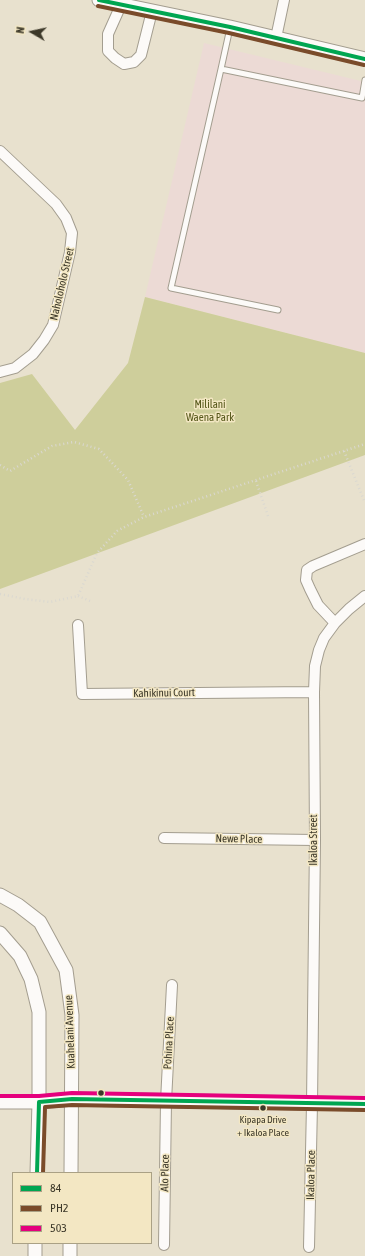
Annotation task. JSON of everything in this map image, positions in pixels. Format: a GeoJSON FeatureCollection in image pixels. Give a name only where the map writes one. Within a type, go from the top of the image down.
{"type":"FeatureCollection","features":[{"type":"Feature","properties":{"kind":"street"},"geometry":{"type":"LineString","coordinates":[[99,0],[121,5],[136,4],[152,11],[230,27],[365,59]]}},
{"type":"Feature","properties":{"kind":"street"},"geometry":{"type":"LineString","coordinates":[[276,38],[284,0]]}},
{"type":"Feature","properties":{"kind":"street"},"geometry":{"type":"LineString","coordinates":[[121,5],[108,34],[108,51],[114,58],[124,64],[134,62],[141,55],[152,11]]}},
{"type":"Feature","properties":{"kind":"street","name":"Naholoholo Street"},"geometry":{"type":"LineString","coordinates":[[0,151],[56,204],[66,218],[72,234],[70,252],[53,325],[33,354],[14,368],[0,372]]}},
{"type":"Feature","properties":{"kind":"street"},"geometry":{"type":"LineString","coordinates":[[335,623],[318,605],[306,580],[307,570],[365,544]]}},
{"type":"Feature","properties":{"kind":"street","name":"Ikaloa Street"},"geometry":{"type":"LineString","coordinates":[[312,1104],[315,666],[324,638],[335,623],[365,596]]}},
{"type":"Feature","properties":{"kind":"street","name":"Kahikinui Court"},"geometry":{"type":"LineString","coordinates":[[78,626],[82,694],[314,692]]}},
{"type":"Feature","properties":{"kind":"street","name":"Newe Place"},"geometry":{"type":"LineString","coordinates":[[164,838],[315,840]]}},
{"type":"Feature","properties":{"kind":"street","name":"Kuahelani Avenue"},"geometry":{"type":"LineString","coordinates":[[0,895],[18,905],[40,922],[66,970],[72,1015],[71,1172]]}},
{"type":"Feature","properties":{"kind":"street"},"geometry":{"type":"LineString","coordinates":[[0,933],[20,956],[30,979],[39,1012],[37,1172]]}},
{"type":"Feature","properties":{"kind":"street","name":"Pohina Place"},"geometry":{"type":"LineString","coordinates":[[166,1101],[172,985]]}},
{"type":"Feature","properties":{"kind":"street"},"geometry":{"type":"LineString","coordinates":[[0,1102],[39,1102],[72,1099],[365,1104]]}},
{"type":"Feature","properties":{"kind":"street","name":"Alo Place"},"geometry":{"type":"LineString","coordinates":[[164,1245],[166,1101]]}},
{"type":"Feature","properties":{"kind":"street","name":"Ikaloa Place"},"geometry":{"type":"LineString","coordinates":[[309,1247],[312,1104]]}},
{"type":"Feature","properties":{"kind":"street"},"geometry":{"type":"LineString","coordinates":[[35,1244],[35,1256]]}},
{"type":"Feature","properties":{"kind":"street"},"geometry":{"type":"LineString","coordinates":[[70,1244],[70,1256]]}},
{"type":"Feature","properties":{"kind":"lane"},"geometry":{"type":"LineString","coordinates":[[230,27],[171,288],[278,310]]}},
{"type":"Feature","properties":{"kind":"lane"},"geometry":{"type":"LineString","coordinates":[[221,69],[362,98],[365,80]]}},
{"type":"Feature","properties":{"kind":"path"},"geometry":{"type":"LineString","coordinates":[[0,465],[10,470],[52,446],[74,442],[99,450],[128,480],[144,517]]}},
{"type":"Feature","properties":{"kind":"path"},"geometry":{"type":"LineString","coordinates":[[78,596],[97,553],[117,531],[144,517],[365,444]]}},
{"type":"Feature","properties":{"kind":"path"},"geometry":{"type":"LineString","coordinates":[[344,451],[365,503]]}},
{"type":"Feature","properties":{"kind":"path"},"geometry":{"type":"LineString","coordinates":[[256,480],[268,516]]}},
{"type":"Feature","properties":{"kind":"path"},"geometry":{"type":"LineString","coordinates":[[0,594],[50,602],[78,596],[90,601]]}},
{"type":"Feature","properties":{"kind":"shaded area"},"geometry":{"type":"Polygon","coordinates":[[[204,43],[365,82],[365,353],[145,297],[204,43]]]}},
{"type":"Feature","properties":{"kind":"green space","name":"Mililani Waena Park"},"geometry":{"type":"Polygon","coordinates":[[[145,297],[365,353],[365,455],[0,589],[0,383],[32,374],[75,430],[128,363],[145,297]]]}},
{"type":"Feature","properties":{"kind":"transit line","name":"84"},"geometry":{"type":"LineString","coordinates":[[99,0],[230,27],[365,59]]}},
{"type":"Feature","properties":{"kind":"transit line","name":"PH2"},"geometry":{"type":"LineString","coordinates":[[98,6],[229,33],[364,65]]}},
{"type":"Feature","properties":{"kind":"transit line","name":"503"},"geometry":{"type":"LineString","coordinates":[[0,1096],[39,1096],[72,1093],[365,1098]]}},
{"type":"Feature","properties":{"kind":"transit line","name":"84"},"geometry":{"type":"LineString","coordinates":[[37,1172],[39,1102],[72,1099],[365,1104]]}},
{"type":"Feature","properties":{"kind":"transit line","name":"PH2"},"geometry":{"type":"LineString","coordinates":[[43,1172],[45,1107],[72,1105],[365,1110]]}},
{"type":"Feature","properties":{"kind":"place","name":"Kipapa Drive + Ikaloa Place"},"geometry":{"type":"Point","coordinates":[263,1108]}}]}
